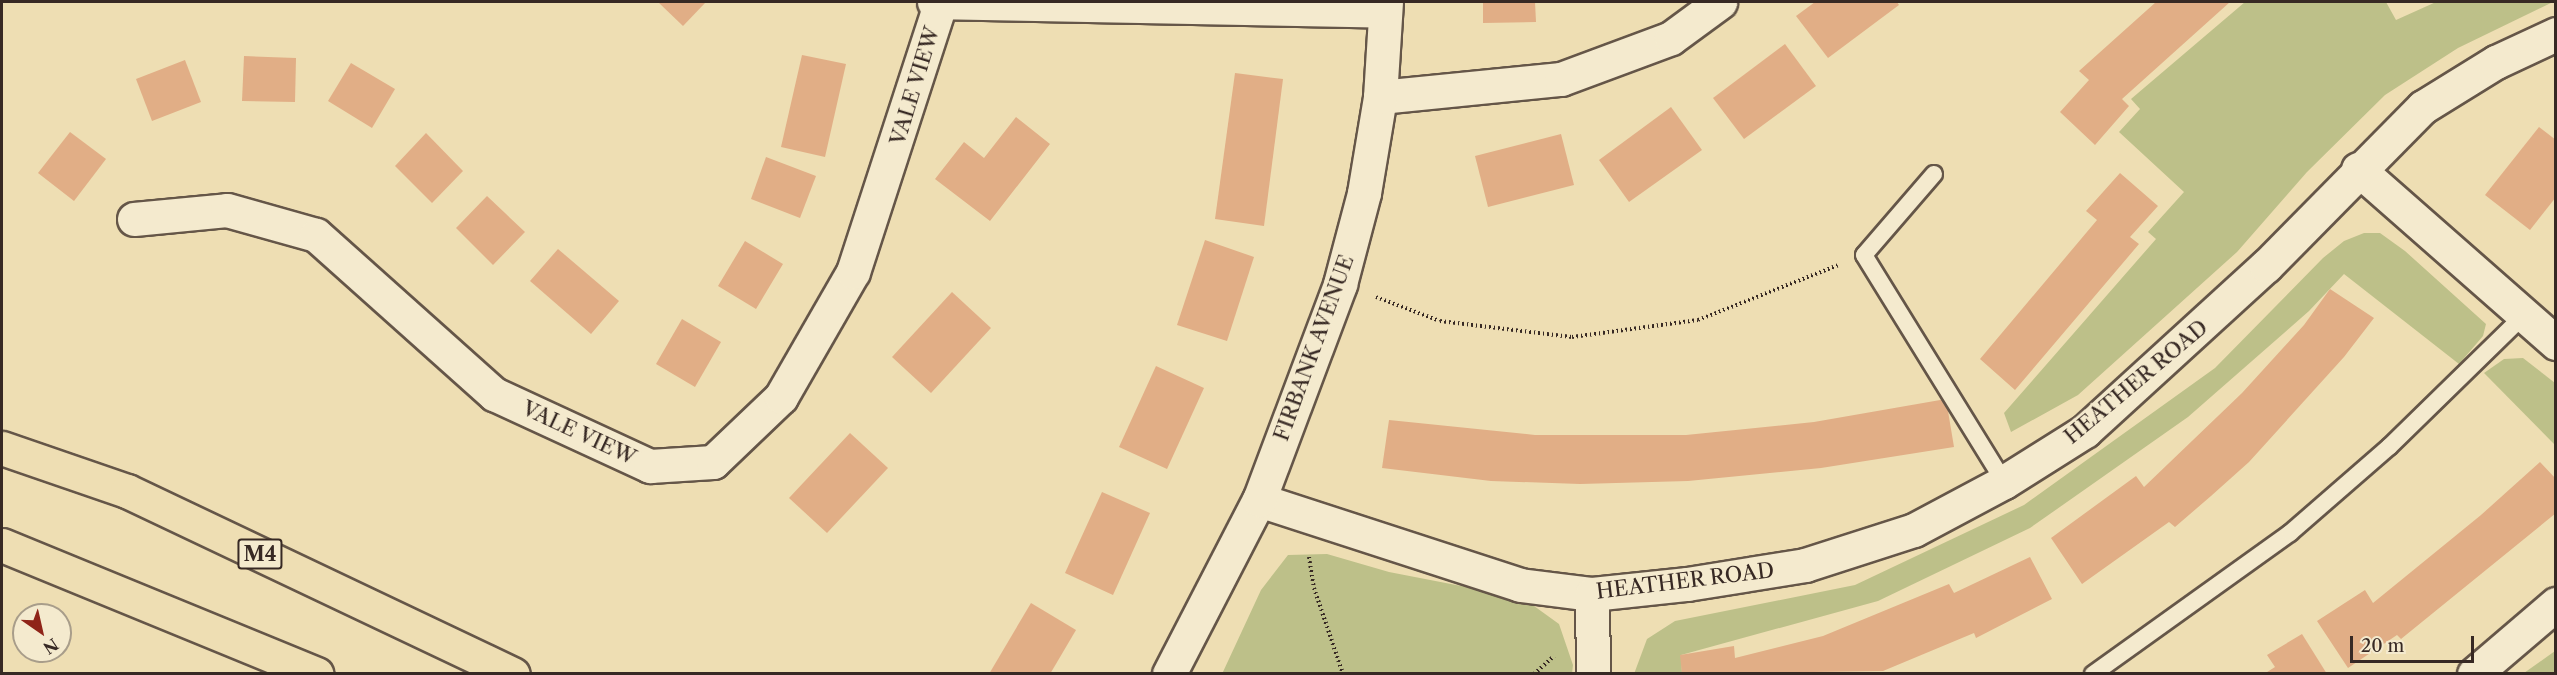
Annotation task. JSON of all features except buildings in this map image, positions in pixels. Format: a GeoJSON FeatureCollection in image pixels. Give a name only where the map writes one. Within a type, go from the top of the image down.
{"type":"FeatureCollection","features":[{"type":"Feature","properties":{"kind":"highway","name":"M4"},"geometry":{"type":"LineString","coordinates":[[2,448],[127,491],[513,674]]}},
{"type":"Feature","properties":{"kind":"highway"},"geometry":{"type":"LineString","coordinates":[[2,545],[317,674]]}},
{"type":"Feature","properties":{"kind":"street"},"geometry":{"type":"LineString","coordinates":[[1380,97],[1561,79],[1671,38],[1720,2]]}},
{"type":"Feature","properties":{"kind":"street"},"geometry":{"type":"LineString","coordinates":[[937,3],[1385,6]]}},
{"type":"Feature","properties":{"kind":"street","name":"VALE VIEW"},"geometry":{"type":"LineString","coordinates":[[134,219],[227,210],[316,235],[494,394],[650,466],[713,462],[781,396],[853,272],[937,3]]}},
{"type":"Feature","properties":{"kind":"street","name":"FIRBANK AVENUE"},"geometry":{"type":"LineString","coordinates":[[1170,674],[1259,500],[1340,284],[1364,193],[1380,97],[1385,6]]}},
{"type":"Feature","properties":{"kind":"street","name":"HEATHER ROAD"},"geometry":{"type":"LineString","coordinates":[[1259,500],[1520,585],[1592,594],[1687,584],[1805,565],[1914,530],[2004,482],[2085,431],[2161,365],[2266,266],[2358,169],[2423,107],[2496,62],[2556,34]]}},
{"type":"Feature","properties":{"kind":"street"},"geometry":{"type":"LineString","coordinates":[[2358,169],[2522,317],[2556,343]]}},
{"type":"Feature","properties":{"kind":"street"},"geometry":{"type":"LineString","coordinates":[[1592,594],[1593,674]]}},
{"type":"Feature","properties":{"kind":"street"},"geometry":{"type":"LineString","coordinates":[[2474,674],[2556,604]]}},
{"type":"Feature","properties":{"kind":"lane"},"geometry":{"type":"LineString","coordinates":[[1934,174],[1864,255],[2004,482]]}},
{"type":"Feature","properties":{"kind":"lane"},"geometry":{"type":"LineString","coordinates":[[2093,674],[2290,533],[2389,447],[2522,317]]}},
{"type":"Feature","properties":{"kind":"path"},"geometry":{"type":"LineString","coordinates":[[1340,284],[1440,321],[1572,337],[1698,320],[1864,255]]}},
{"type":"Feature","properties":{"kind":"path"},"geometry":{"type":"LineString","coordinates":[[1303,514],[1314,588],[1343,674]]}},
{"type":"Feature","properties":{"kind":"green space"},"geometry":{"type":"Polygon","coordinates":[[[2245,2],[2386,2],[2396,20],[2436,2],[2553,2],[2458,48],[2385,95],[2307,172],[2237,252],[2078,395],[2011,432],[2004,413],[2156,239],[2148,232],[2184,192],[2119,132],[2140,109],[2131,99],[2245,2]]]}},
{"type":"Feature","properties":{"kind":"green space"},"geometry":{"type":"Polygon","coordinates":[[[2364,233],[2380,233],[2405,251],[2486,324],[2483,336],[2459,364],[2344,274],[2309,311],[2188,417],[2030,528],[1878,601],[1681,655],[1682,673],[1634,674],[1647,639],[1675,621],[1855,585],[2024,505],[2215,368],[2323,258],[2344,241],[2364,233]]]}},
{"type":"Feature","properties":{"kind":"green space"},"geometry":{"type":"Polygon","coordinates":[[[2523,358],[2555,383],[2555,445],[2484,373],[2504,359],[2523,358]]]}},
{"type":"Feature","properties":{"kind":"green space"},"geometry":{"type":"Polygon","coordinates":[[[1327,554],[1389,572],[1523,598],[1559,624],[1573,665],[1572,674],[1222,674],[1261,590],[1288,555],[1327,554]]]}},
{"type":"Feature","properties":{"kind":"green space"},"geometry":{"type":"Polygon","coordinates":[[[2555,651],[2555,673],[2524,673],[2555,651]]]}}]}
